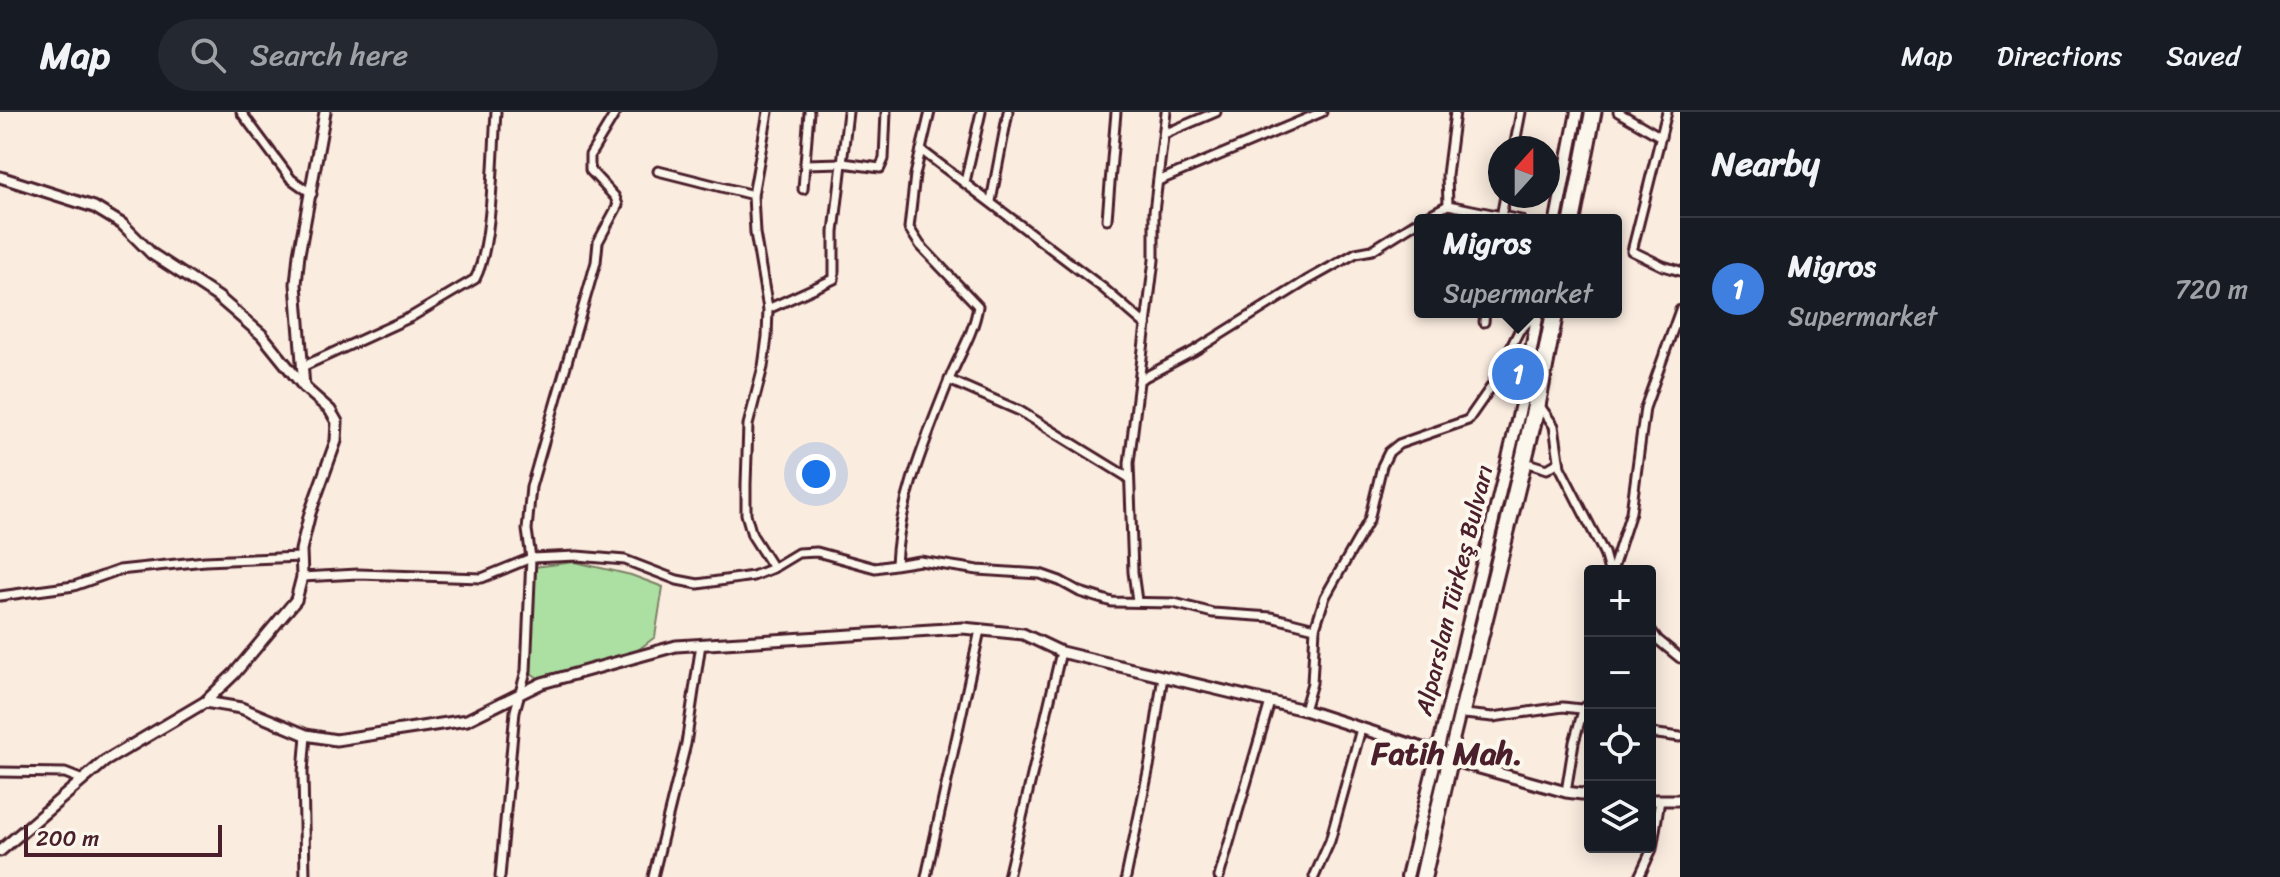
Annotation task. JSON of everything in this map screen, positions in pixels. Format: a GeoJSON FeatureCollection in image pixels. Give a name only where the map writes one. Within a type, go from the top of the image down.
{"type":"FeatureCollection","features":[{"type":"Feature","properties":{"kind":"main road"},"geometry":{"type":"LineString","coordinates":[[1557,214],[1575,112]]}},
{"type":"Feature","properties":{"kind":"main road"},"geometry":{"type":"LineString","coordinates":[[1574,214],[1591,112]]}},
{"type":"Feature","properties":{"kind":"main road","name":"Alparslan Türkeş Bulvarı"},"geometry":{"type":"LineString","coordinates":[[1407,877],[1521,404],[1537,318]]}},
{"type":"Feature","properties":{"kind":"main road","name":"Alparslan Türkeş Bulvarı"},"geometry":{"type":"LineString","coordinates":[[1424,877],[1538,402],[1551,318]]}},
{"type":"Feature","properties":{"kind":"street"},"geometry":{"type":"LineString","coordinates":[[241,112],[291,179],[312,194]]}},
{"type":"Feature","properties":{"kind":"street"},"geometry":{"type":"LineString","coordinates":[[304,387],[296,284],[325,112]]}},
{"type":"Feature","properties":{"kind":"street"},"geometry":{"type":"LineString","coordinates":[[304,366],[411,317],[475,279],[481,269],[487,232],[496,112]]}},
{"type":"Feature","properties":{"kind":"street"},"geometry":{"type":"LineString","coordinates":[[500,877],[515,711],[526,671],[531,558],[527,530],[531,487],[596,262],[598,242],[618,205],[615,197],[590,170],[590,155],[616,112]]}},
{"type":"Feature","properties":{"kind":"street"},"geometry":{"type":"LineString","coordinates":[[768,112],[753,195],[755,233],[768,309],[763,367],[748,425],[746,514],[752,535],[773,568]]}},
{"type":"Feature","properties":{"kind":"street"},"geometry":{"type":"LineString","coordinates":[[803,189],[809,112]]}},
{"type":"Feature","properties":{"kind":"street"},"geometry":{"type":"LineString","coordinates":[[768,309],[834,279],[834,232],[848,112]]}},
{"type":"Feature","properties":{"kind":"street"},"geometry":{"type":"LineString","coordinates":[[805,164],[843,163],[880,168],[884,159],[886,112]]}},
{"type":"Feature","properties":{"kind":"street"},"geometry":{"type":"LineString","coordinates":[[896,564],[897,536],[913,476],[949,380],[975,324],[978,306],[920,245],[909,228],[915,175],[930,112]]}},
{"type":"Feature","properties":{"kind":"street"},"geometry":{"type":"LineString","coordinates":[[965,182],[981,112]]}},
{"type":"Feature","properties":{"kind":"street"},"geometry":{"type":"LineString","coordinates":[[991,201],[1008,112]]}},
{"type":"Feature","properties":{"kind":"street"},"geometry":{"type":"LineString","coordinates":[[1107,219],[1116,112]]}},
{"type":"Feature","properties":{"kind":"street"},"geometry":{"type":"LineString","coordinates":[[1137,601],[1129,463],[1154,260],[1154,212],[1166,112]]}},
{"type":"Feature","properties":{"kind":"street"},"geometry":{"type":"LineString","coordinates":[[1164,134],[1216,112]]}},
{"type":"Feature","properties":{"kind":"street"},"geometry":{"type":"LineString","coordinates":[[1158,181],[1322,112]]}},
{"type":"Feature","properties":{"kind":"street"},"geometry":{"type":"LineString","coordinates":[[1448,205],[1447,175],[1455,112]]}},
{"type":"Feature","properties":{"kind":"street"},"geometry":{"type":"LineString","coordinates":[[1516,136],[1521,112]]}},
{"type":"Feature","properties":{"kind":"street"},"geometry":{"type":"LineString","coordinates":[[1574,214],[1597,112]]}},
{"type":"Feature","properties":{"kind":"street"},"geometry":{"type":"LineString","coordinates":[[1618,112],[1661,137]]}},
{"type":"Feature","properties":{"kind":"street"},"geometry":{"type":"LineString","coordinates":[[1667,112],[1632,251],[1680,271]]}},
{"type":"Feature","properties":{"kind":"street"},"geometry":{"type":"LineString","coordinates":[[921,150],[1103,288],[1146,325]]}},
{"type":"Feature","properties":{"kind":"street"},"geometry":{"type":"LineString","coordinates":[[658,171],[753,195]]}},
{"type":"Feature","properties":{"kind":"street"},"geometry":{"type":"LineString","coordinates":[[0,177],[94,207],[122,224],[152,254],[218,297],[262,335],[304,387],[330,410],[337,422],[336,441],[310,513],[296,600],[234,674],[205,702],[105,761],[0,851]]}},
{"type":"Feature","properties":{"kind":"street"},"geometry":{"type":"LineString","coordinates":[[1431,214],[1448,205],[1485,214]]}},
{"type":"Feature","properties":{"kind":"street"},"geometry":{"type":"LineString","coordinates":[[1141,379],[1194,351],[1306,281],[1356,253],[1372,250],[1414,224]]}},
{"type":"Feature","properties":{"kind":"street"},"geometry":{"type":"LineString","coordinates":[[1613,565],[1631,512],[1645,408],[1680,310]]}},
{"type":"Feature","properties":{"kind":"street"},"geometry":{"type":"LineString","coordinates":[[1484,318],[1484,322]]}},
{"type":"Feature","properties":{"kind":"street"},"geometry":{"type":"LineString","coordinates":[[1304,710],[1312,683],[1315,628],[1325,597],[1369,520],[1382,466],[1389,452],[1399,444],[1468,420],[1491,387],[1519,331],[1532,318]]}},
{"type":"Feature","properties":{"kind":"street"},"geometry":{"type":"LineString","coordinates":[[1558,318],[1538,402],[1554,426],[1559,462],[1577,505],[1609,565]]}},
{"type":"Feature","properties":{"kind":"street"},"geometry":{"type":"LineString","coordinates":[[949,380],[1020,411],[1129,478]]}},
{"type":"Feature","properties":{"kind":"street"},"geometry":{"type":"LineString","coordinates":[[1524,462],[1547,469],[1559,462]]}},
{"type":"Feature","properties":{"kind":"street"},"geometry":{"type":"LineString","coordinates":[[302,577],[358,574],[482,578],[531,558],[577,556],[625,560],[677,580],[698,584],[753,576],[798,553],[817,552],[875,568],[920,561],[978,570],[1040,574],[1112,602],[1174,603],[1213,613],[1271,617],[1315,628]]}},
{"type":"Feature","properties":{"kind":"street"},"geometry":{"type":"LineString","coordinates":[[0,596],[74,586],[119,570],[205,561],[301,557]]}},
{"type":"Feature","properties":{"kind":"street"},"geometry":{"type":"LineString","coordinates":[[205,702],[241,708],[306,735],[336,740],[467,720],[542,683],[676,646],[963,628],[1023,634],[1061,652],[1304,710],[1435,752],[1450,760],[1584,794]]}},
{"type":"Feature","properties":{"kind":"street"},"geometry":{"type":"LineString","coordinates":[[926,877],[980,630]]}},
{"type":"Feature","properties":{"kind":"street"},"geometry":{"type":"LineString","coordinates":[[1656,637],[1680,658]]}},
{"type":"Feature","properties":{"kind":"street"},"geometry":{"type":"LineString","coordinates":[[653,877],[686,744],[701,644]]}},
{"type":"Feature","properties":{"kind":"street"},"geometry":{"type":"LineString","coordinates":[[1008,877],[1061,652]]}},
{"type":"Feature","properties":{"kind":"street"},"geometry":{"type":"LineString","coordinates":[[1126,877],[1150,762],[1163,676]]}},
{"type":"Feature","properties":{"kind":"street"},"geometry":{"type":"LineString","coordinates":[[1219,877],[1270,702]]}},
{"type":"Feature","properties":{"kind":"street"},"geometry":{"type":"LineString","coordinates":[[1462,714],[1493,717],[1563,707],[1584,709]]}},
{"type":"Feature","properties":{"kind":"street"},"geometry":{"type":"LineString","coordinates":[[1566,792],[1574,742],[1584,717]]}},
{"type":"Feature","properties":{"kind":"street"},"geometry":{"type":"LineString","coordinates":[[1314,877],[1330,841],[1361,729]]}},
{"type":"Feature","properties":{"kind":"street"},"geometry":{"type":"LineString","coordinates":[[1656,734],[1680,737]]}},
{"type":"Feature","properties":{"kind":"street"},"geometry":{"type":"LineString","coordinates":[[305,877],[303,772],[306,735]]}},
{"type":"Feature","properties":{"kind":"street"},"geometry":{"type":"LineString","coordinates":[[0,772],[53,772],[83,780]]}},
{"type":"Feature","properties":{"kind":"street"},"geometry":{"type":"LineString","coordinates":[[1656,800],[1680,800]]}},
{"type":"Feature","properties":{"kind":"street"},"geometry":{"type":"LineString","coordinates":[[1639,877],[1650,853]]}},
{"type":"Feature","properties":{"kind":"green space"},"geometry":{"type":"Polygon","coordinates":[[[575,562],[631,575],[663,587],[655,637],[634,653],[538,678],[531,673],[534,567],[575,562]]]}},
{"type":"Feature","properties":{"kind":"place","name":"Migros"},"geometry":{"type":"Point","coordinates":[1518,374]}},
{"type":"Feature","properties":{"kind":"district","name":"Fatih Mah."},"geometry":{"type":"Point","coordinates":[1447,753]}}]}
